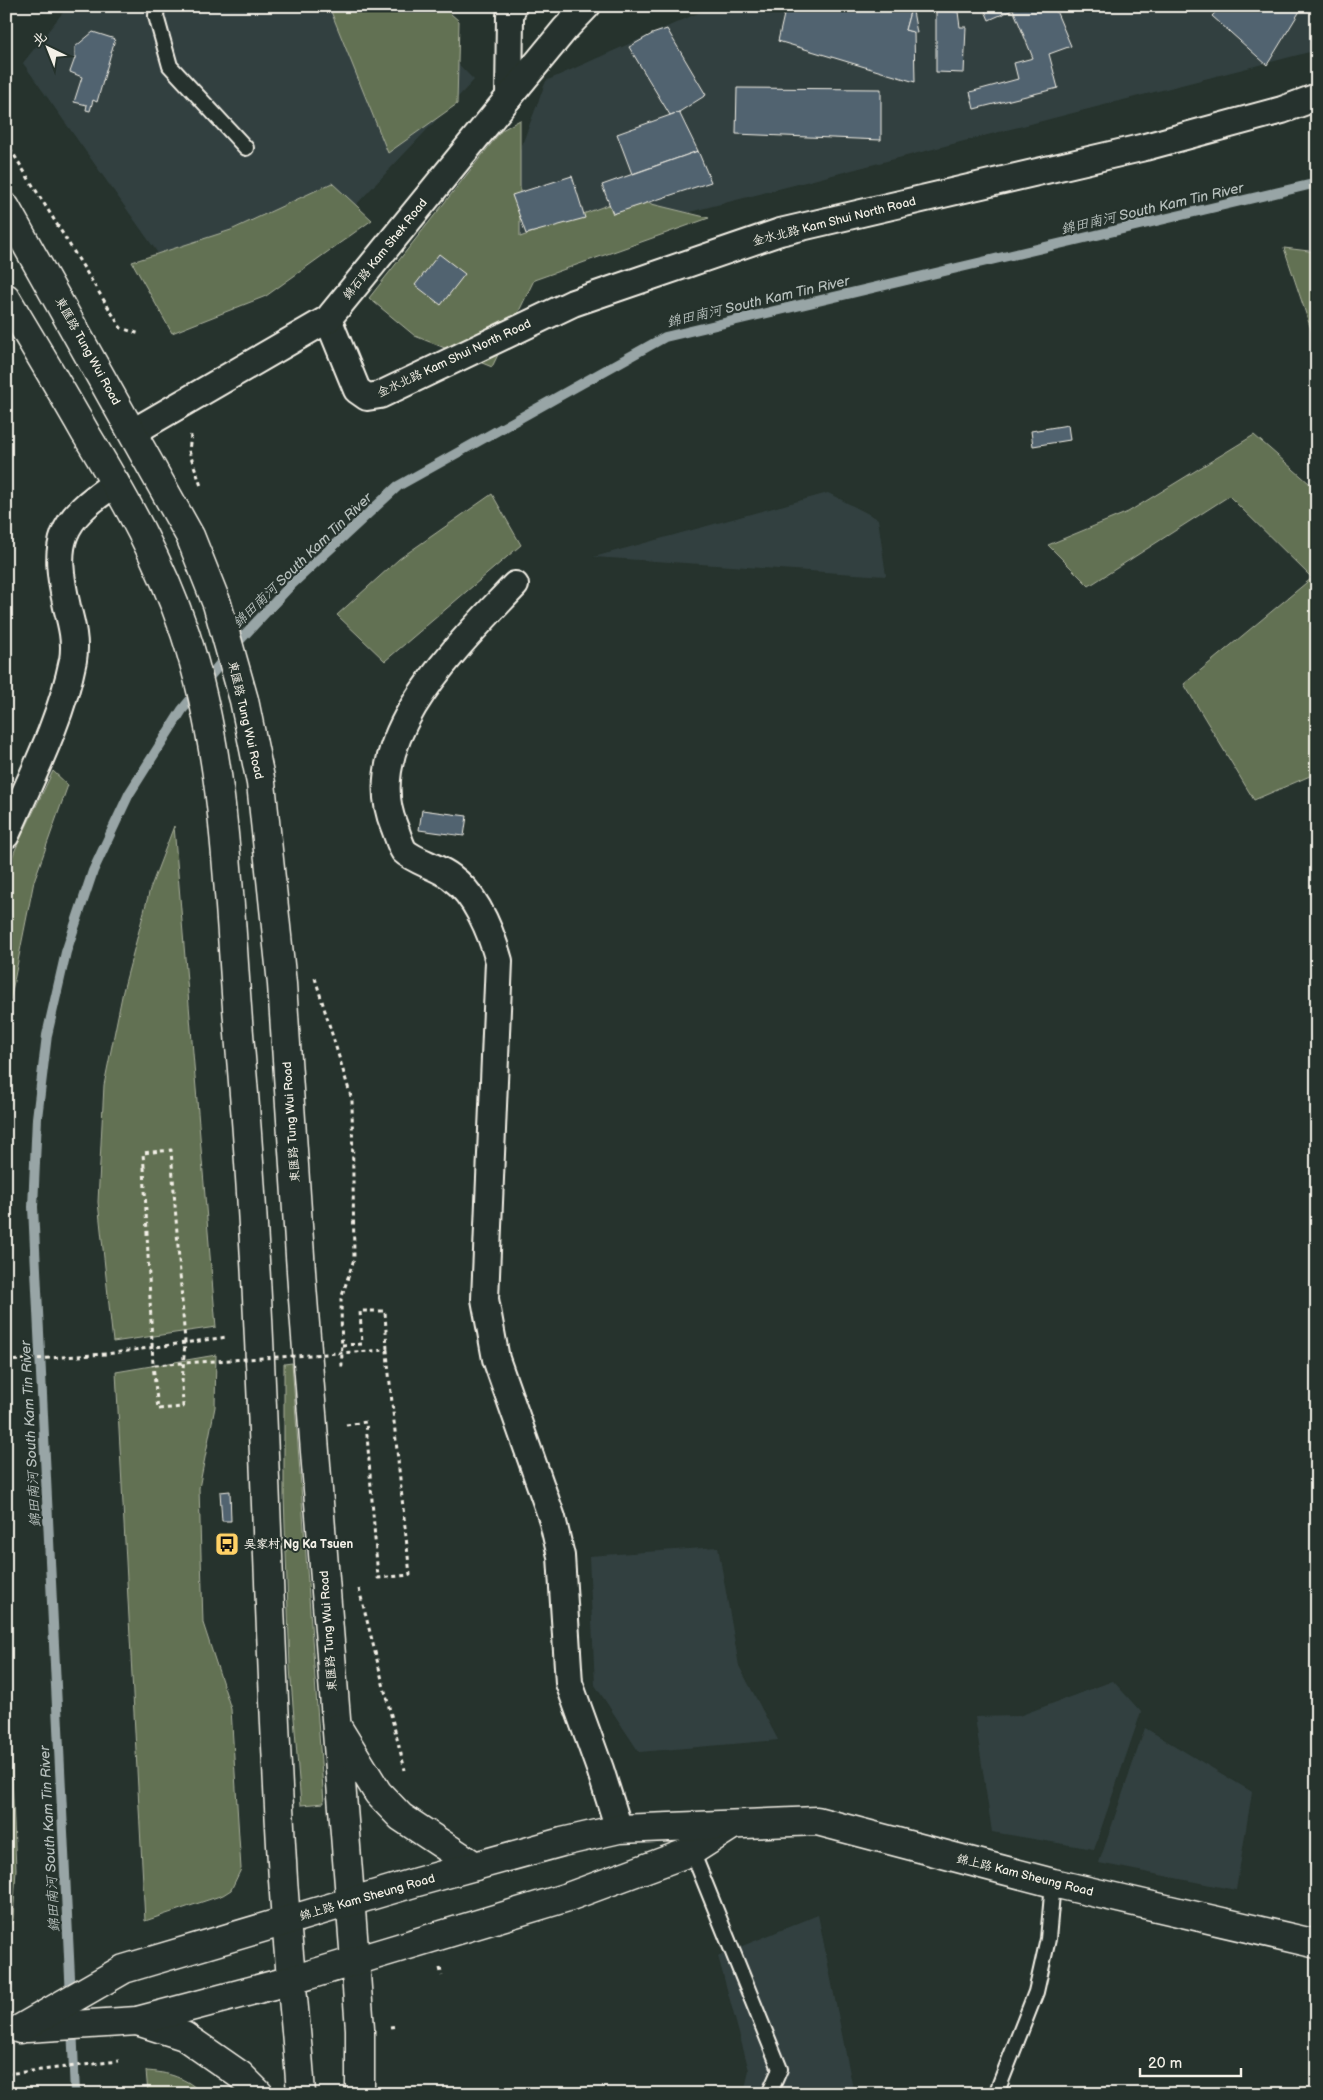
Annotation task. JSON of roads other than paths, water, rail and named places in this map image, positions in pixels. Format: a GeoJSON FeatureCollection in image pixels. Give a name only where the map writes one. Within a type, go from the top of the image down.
{"type":"FeatureCollection","features":[{"type":"Feature","properties":{"kind":"street"},"geometry":{"type":"LineString","coordinates":[[508,97],[510,16],[513,6]]}},
{"type":"Feature","properties":{"kind":"street","name":"錦石路 Kam Shek Road"},"geometry":{"type":"LineString","coordinates":[[133,432],[328,319],[508,97],[565,29],[588,6]]}},
{"type":"Feature","properties":{"kind":"street","name":"金水北路 Kam Shui North Road"},"geometry":{"type":"LineString","coordinates":[[328,319],[357,390],[367,397],[380,395],[573,303],[780,232],[1145,147],[1282,110],[1317,97]]}},
{"type":"Feature","properties":{"kind":"street","name":"東匯路 Tung Wui Road"},"geometry":{"type":"LineString","coordinates":[[6,208],[190,536],[220,614],[244,700],[264,796],[282,984],[335,1725],[355,1961],[360,2030],[360,2094]]}},
{"type":"Feature","properties":{"kind":"street"},"geometry":{"type":"LineString","coordinates":[[6,298],[116,483],[158,561],[189,647],[211,732],[224,811],[257,1280],[286,1920],[301,2094]]}},
{"type":"Feature","properties":{"kind":"street"},"geometry":{"type":"LineString","coordinates":[[6,834],[45,746],[64,693],[73,659],[74,636],[59,555],[66,528],[87,502],[116,483]]}},
{"type":"Feature","properties":{"kind":"street"},"geometry":{"type":"LineString","coordinates":[[515,585],[438,669],[405,720],[386,777],[388,812],[404,851],[452,877],[474,903],[490,930],[499,961],[485,1299],[496,1359],[552,1518],[561,1556],[569,1683],[619,1829]]}},
{"type":"Feature","properties":{"kind":"street"},"geometry":{"type":"LineString","coordinates":[[335,1725],[378,1793],[401,1817],[475,1866]]}},
{"type":"Feature","properties":{"kind":"street","name":"錦上路 Kam Sheung Road"},"geometry":{"type":"LineString","coordinates":[[13,2030],[124,1969],[475,1866],[619,1829],[732,1826],[817,1821],[1053,1883],[1317,1944]]}},
{"type":"Feature","properties":{"kind":"street","name":"錦上路 Kam Sheung Road"},"geometry":{"type":"LineString","coordinates":[[13,2030],[137,2021],[292,1980],[568,1897],[692,1851],[732,1826]]}},
{"type":"Feature","properties":{"kind":"street"},"geometry":{"type":"LineString","coordinates":[[137,2021],[184,2036],[240,2075],[259,2094]]}},
{"type":"Feature","properties":{"kind":"lane"},"geometry":{"type":"LineString","coordinates":[[158,6],[156,16],[170,66],[246,148]]}},
{"type":"Feature","properties":{"kind":"lane"},"geometry":{"type":"LineString","coordinates":[[692,1851],[780,2069],[769,2094]]}},
{"type":"Feature","properties":{"kind":"lane"},"geometry":{"type":"LineString","coordinates":[[996,2094],[1036,1992],[1048,1939],[1053,1883]]}},
{"type":"Feature","properties":{"kind":"waterway","name":"錦田南河 South Kam Tin River"},"geometry":{"type":"LineString","coordinates":[[71,1998],[33,1207],[37,1118],[47,1035],[66,952],[93,871],[129,794],[182,710],[239,641],[290,586],[398,486],[665,337],[1317,183]]}},
{"type":"Feature","properties":{"kind":"waterway","name":"錦田南河 South Kam Tin River"},"geometry":{"type":"LineString","coordinates":[[72,2025],[75,2094]]}},
{"type":"Feature","properties":{"kind":"place","name":"吳家村 Ng Ka Tsuen"},"geometry":{"type":"Point","coordinates":[227,1544]}}]}
